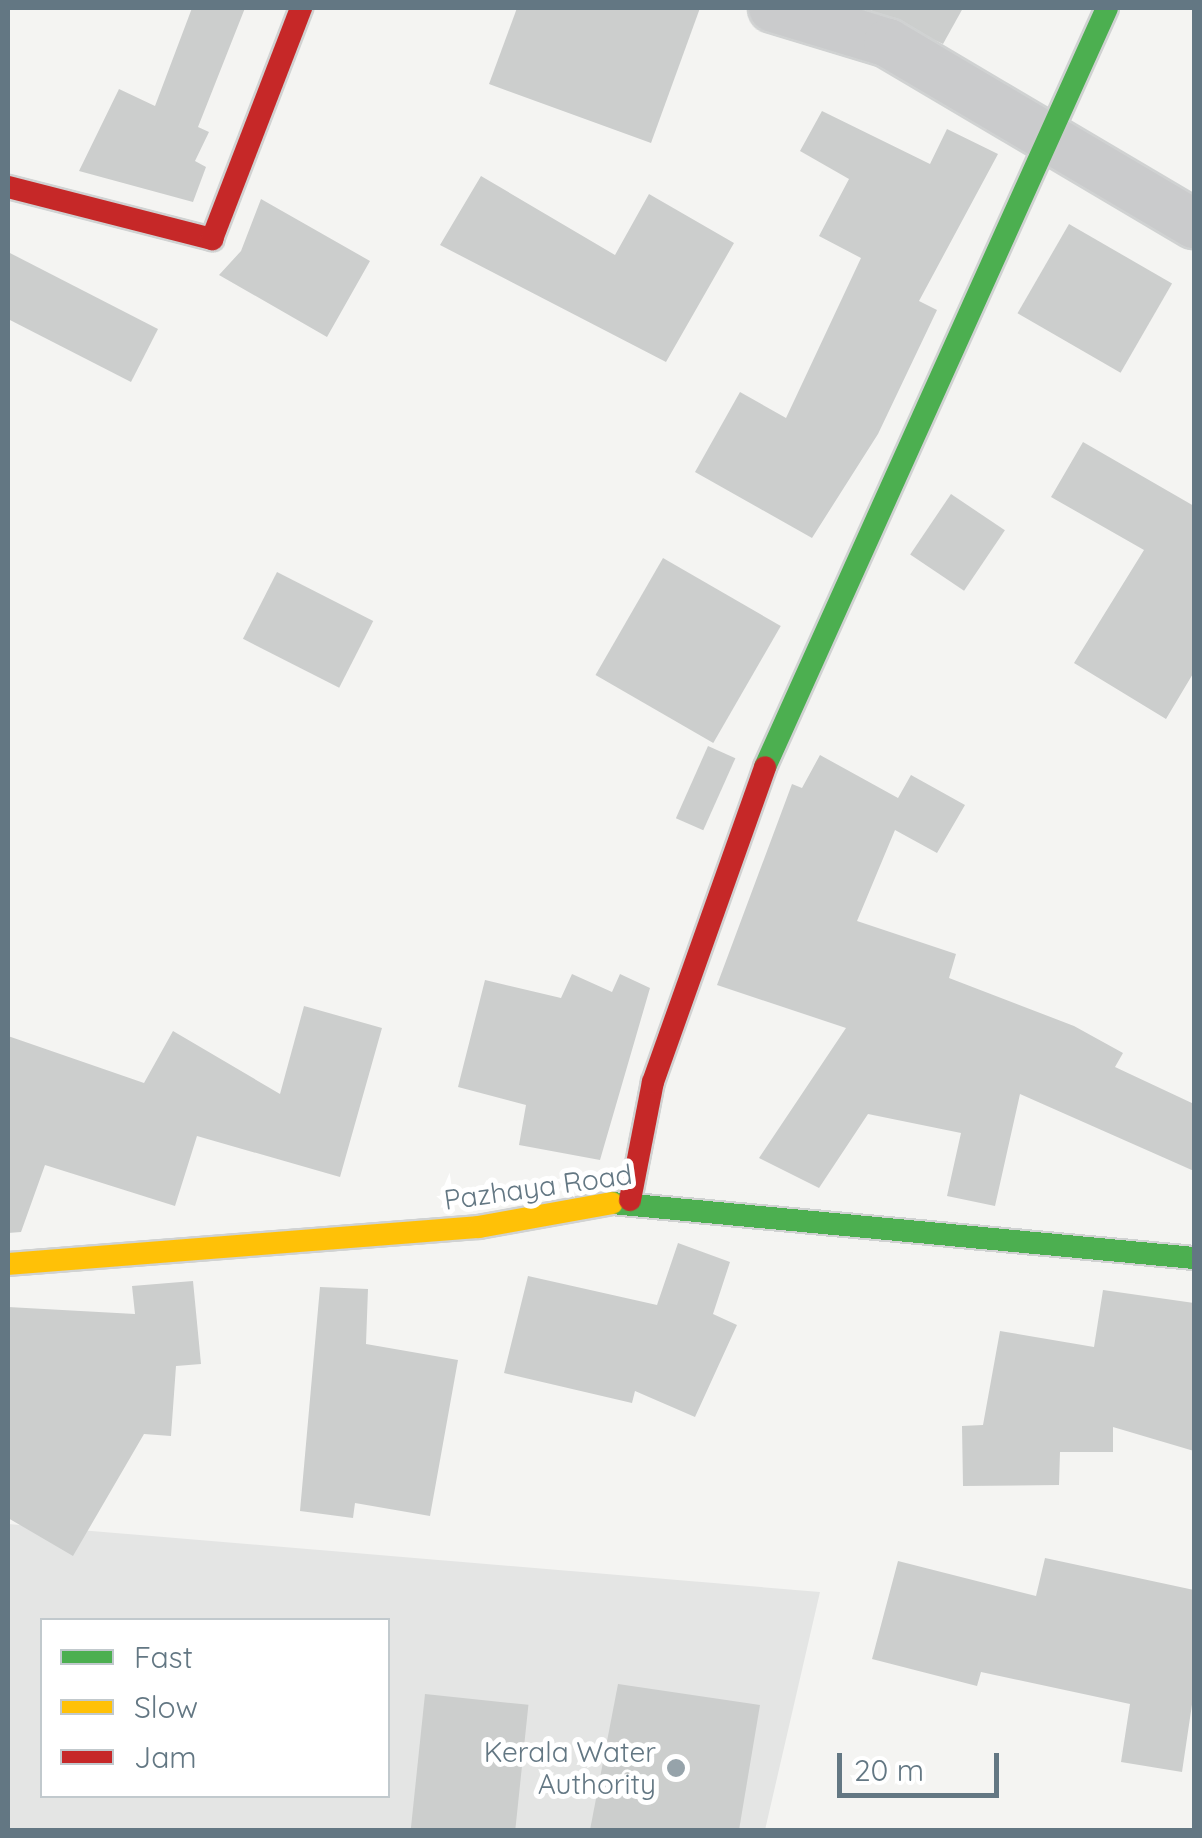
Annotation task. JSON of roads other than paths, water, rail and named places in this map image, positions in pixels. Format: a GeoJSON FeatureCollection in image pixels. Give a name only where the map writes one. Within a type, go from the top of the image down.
{"type":"FeatureCollection","features":[{"type":"Feature","properties":{"kind":"street"},"geometry":{"type":"LineString","coordinates":[[8,187],[212,239],[301,8]]}},
{"type":"Feature","properties":{"kind":"street"},"geometry":{"type":"LineString","coordinates":[[773,8],[888,43],[1054,135],[1194,224]]}},
{"type":"Feature","properties":{"kind":"street"},"geometry":{"type":"LineString","coordinates":[[630,1200],[652,1082],[704,919],[822,626],[1054,135],[1107,8]]}},
{"type":"Feature","properties":{"kind":"street","name":"Pazhaya Road"},"geometry":{"type":"LineString","coordinates":[[8,1264],[480,1227],[630,1200],[1194,1258]]}},
{"type":"Feature","properties":{"kind":"place","name":"Kerala Water Authority"},"geometry":{"type":"Point","coordinates":[676,1768]}}]}
